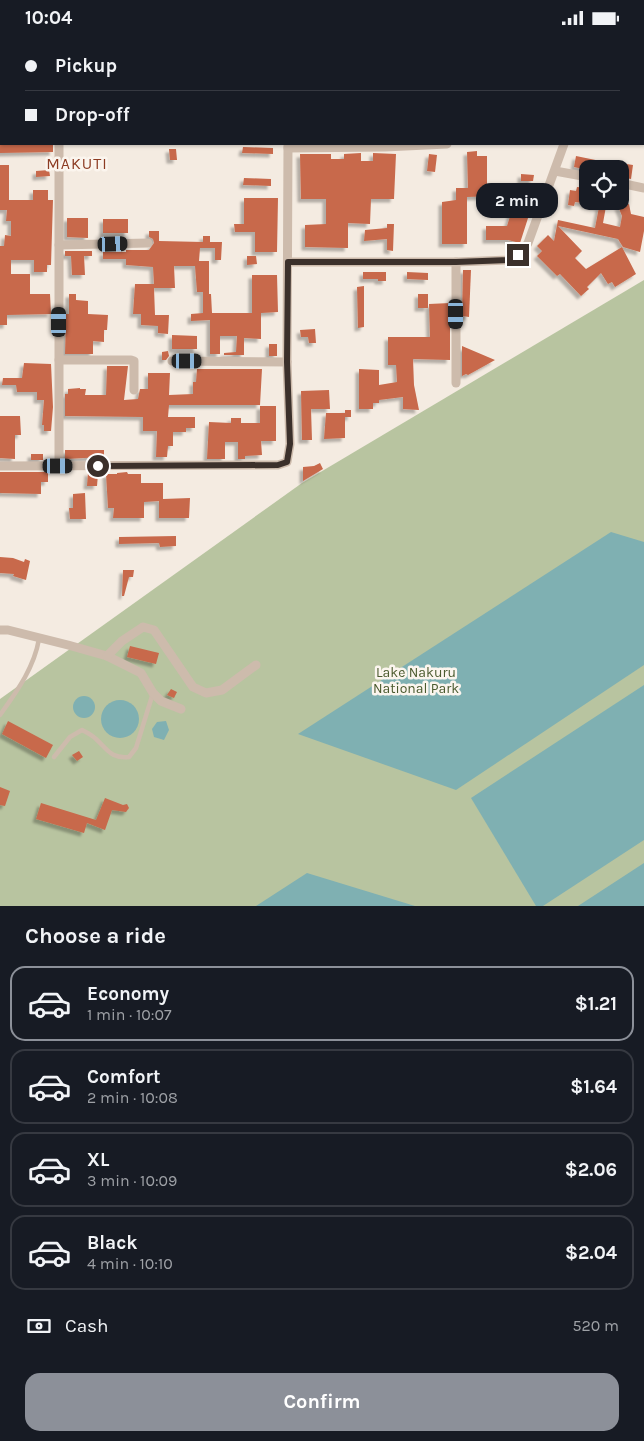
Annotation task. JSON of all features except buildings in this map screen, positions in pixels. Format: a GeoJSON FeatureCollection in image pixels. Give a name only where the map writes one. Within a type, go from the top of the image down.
{"type":"FeatureCollection","features":[{"type":"Feature","properties":{"kind":"street"},"geometry":{"type":"LineString","coordinates":[[58,466],[59,145]]}},
{"type":"Feature","properties":{"kind":"street"},"geometry":{"type":"LineString","coordinates":[[0,466],[278,465],[287,462],[290,444],[287,362],[288,146],[385,147],[426,145]]}},
{"type":"Feature","properties":{"kind":"street"},"geometry":{"type":"LineString","coordinates":[[288,262],[456,262],[509,260],[524,251],[528,243],[556,171],[564,145]]}},
{"type":"Feature","properties":{"kind":"street"},"geometry":{"type":"LineString","coordinates":[[556,171],[579,175]]}},
{"type":"Feature","properties":{"kind":"street"},"geometry":{"type":"LineString","coordinates":[[629,185],[644,188]]}},
{"type":"Feature","properties":{"kind":"street"},"geometry":{"type":"LineString","coordinates":[[59,245],[148,243]]}},
{"type":"Feature","properties":{"kind":"street"},"geometry":{"type":"LineString","coordinates":[[456,262],[456,383]]}},
{"type":"Feature","properties":{"kind":"street"},"geometry":{"type":"LineString","coordinates":[[59,360],[134,361],[134,391]]}},
{"type":"Feature","properties":{"kind":"street"},"geometry":{"type":"LineString","coordinates":[[172,361],[287,362]]}},
{"type":"Feature","properties":{"kind":"street"},"geometry":{"type":"LineString","coordinates":[[107,656],[122,641],[143,627],[154,630],[194,687],[206,693],[222,690],[256,665]]}},
{"type":"Feature","properties":{"kind":"street"},"geometry":{"type":"LineString","coordinates":[[0,630],[107,656],[141,673],[153,693],[162,701],[181,709]]}},
{"type":"Feature","properties":{"kind":"lane"},"geometry":{"type":"LineString","coordinates":[[0,715],[23,682],[36,653],[39,639]]}},
{"type":"Feature","properties":{"kind":"lane"},"geometry":{"type":"LineString","coordinates":[[54,757],[70,737],[82,730],[94,737],[108,752],[120,758],[130,757],[136,748],[153,693]]}},
{"type":"Feature","properties":{"kind":"green space","name":"Lake Nakuru National Park"},"geometry":{"type":"Polygon","coordinates":[[[644,280],[644,906],[0,906],[0,699],[302,483],[644,280]]]}},
{"type":"Feature","properties":{"kind":"water"},"geometry":{"type":"Polygon","coordinates":[[[611,532],[644,542],[644,665],[456,790],[298,734],[611,532]]]}},
{"type":"Feature","properties":{"kind":"water"},"geometry":{"type":"Polygon","coordinates":[[[644,685],[644,840],[543,906],[536,906],[471,798],[644,685]]]}},
{"type":"Feature","properties":{"kind":"water"},"geometry":{"type":"Polygon","coordinates":[[[80,696],[88,696],[95,703],[95,711],[88,718],[80,718],[73,711],[73,703],[80,696]]]}},
{"type":"Feature","properties":{"kind":"water"},"geometry":{"type":"Polygon","coordinates":[[[120,700],[134,705],[139,719],[134,733],[120,738],[106,733],[101,719],[106,705],[120,700]]]}},
{"type":"Feature","properties":{"kind":"water"},"geometry":{"type":"Polygon","coordinates":[[[166,721],[169,730],[164,740],[154,737],[152,729],[157,722],[166,721]]]}},
{"type":"Feature","properties":{"kind":"water"},"geometry":{"type":"Polygon","coordinates":[[[644,863],[644,906],[578,906],[644,863]]]}},
{"type":"Feature","properties":{"kind":"water"},"geometry":{"type":"Polygon","coordinates":[[[307,873],[415,906],[256,906],[307,873]]]}},
{"type":"Feature","properties":{"kind":"district","name":"MAKUTI"},"geometry":{"type":"Point","coordinates":[77,163]}},
{"type":"Feature","properties":{"kind":"route"},"geometry":{"type":"LineString","coordinates":[[98,466],[278,465],[287,462],[290,444],[287,362],[288,262],[456,262],[509,260],[518,255]]}}]}
